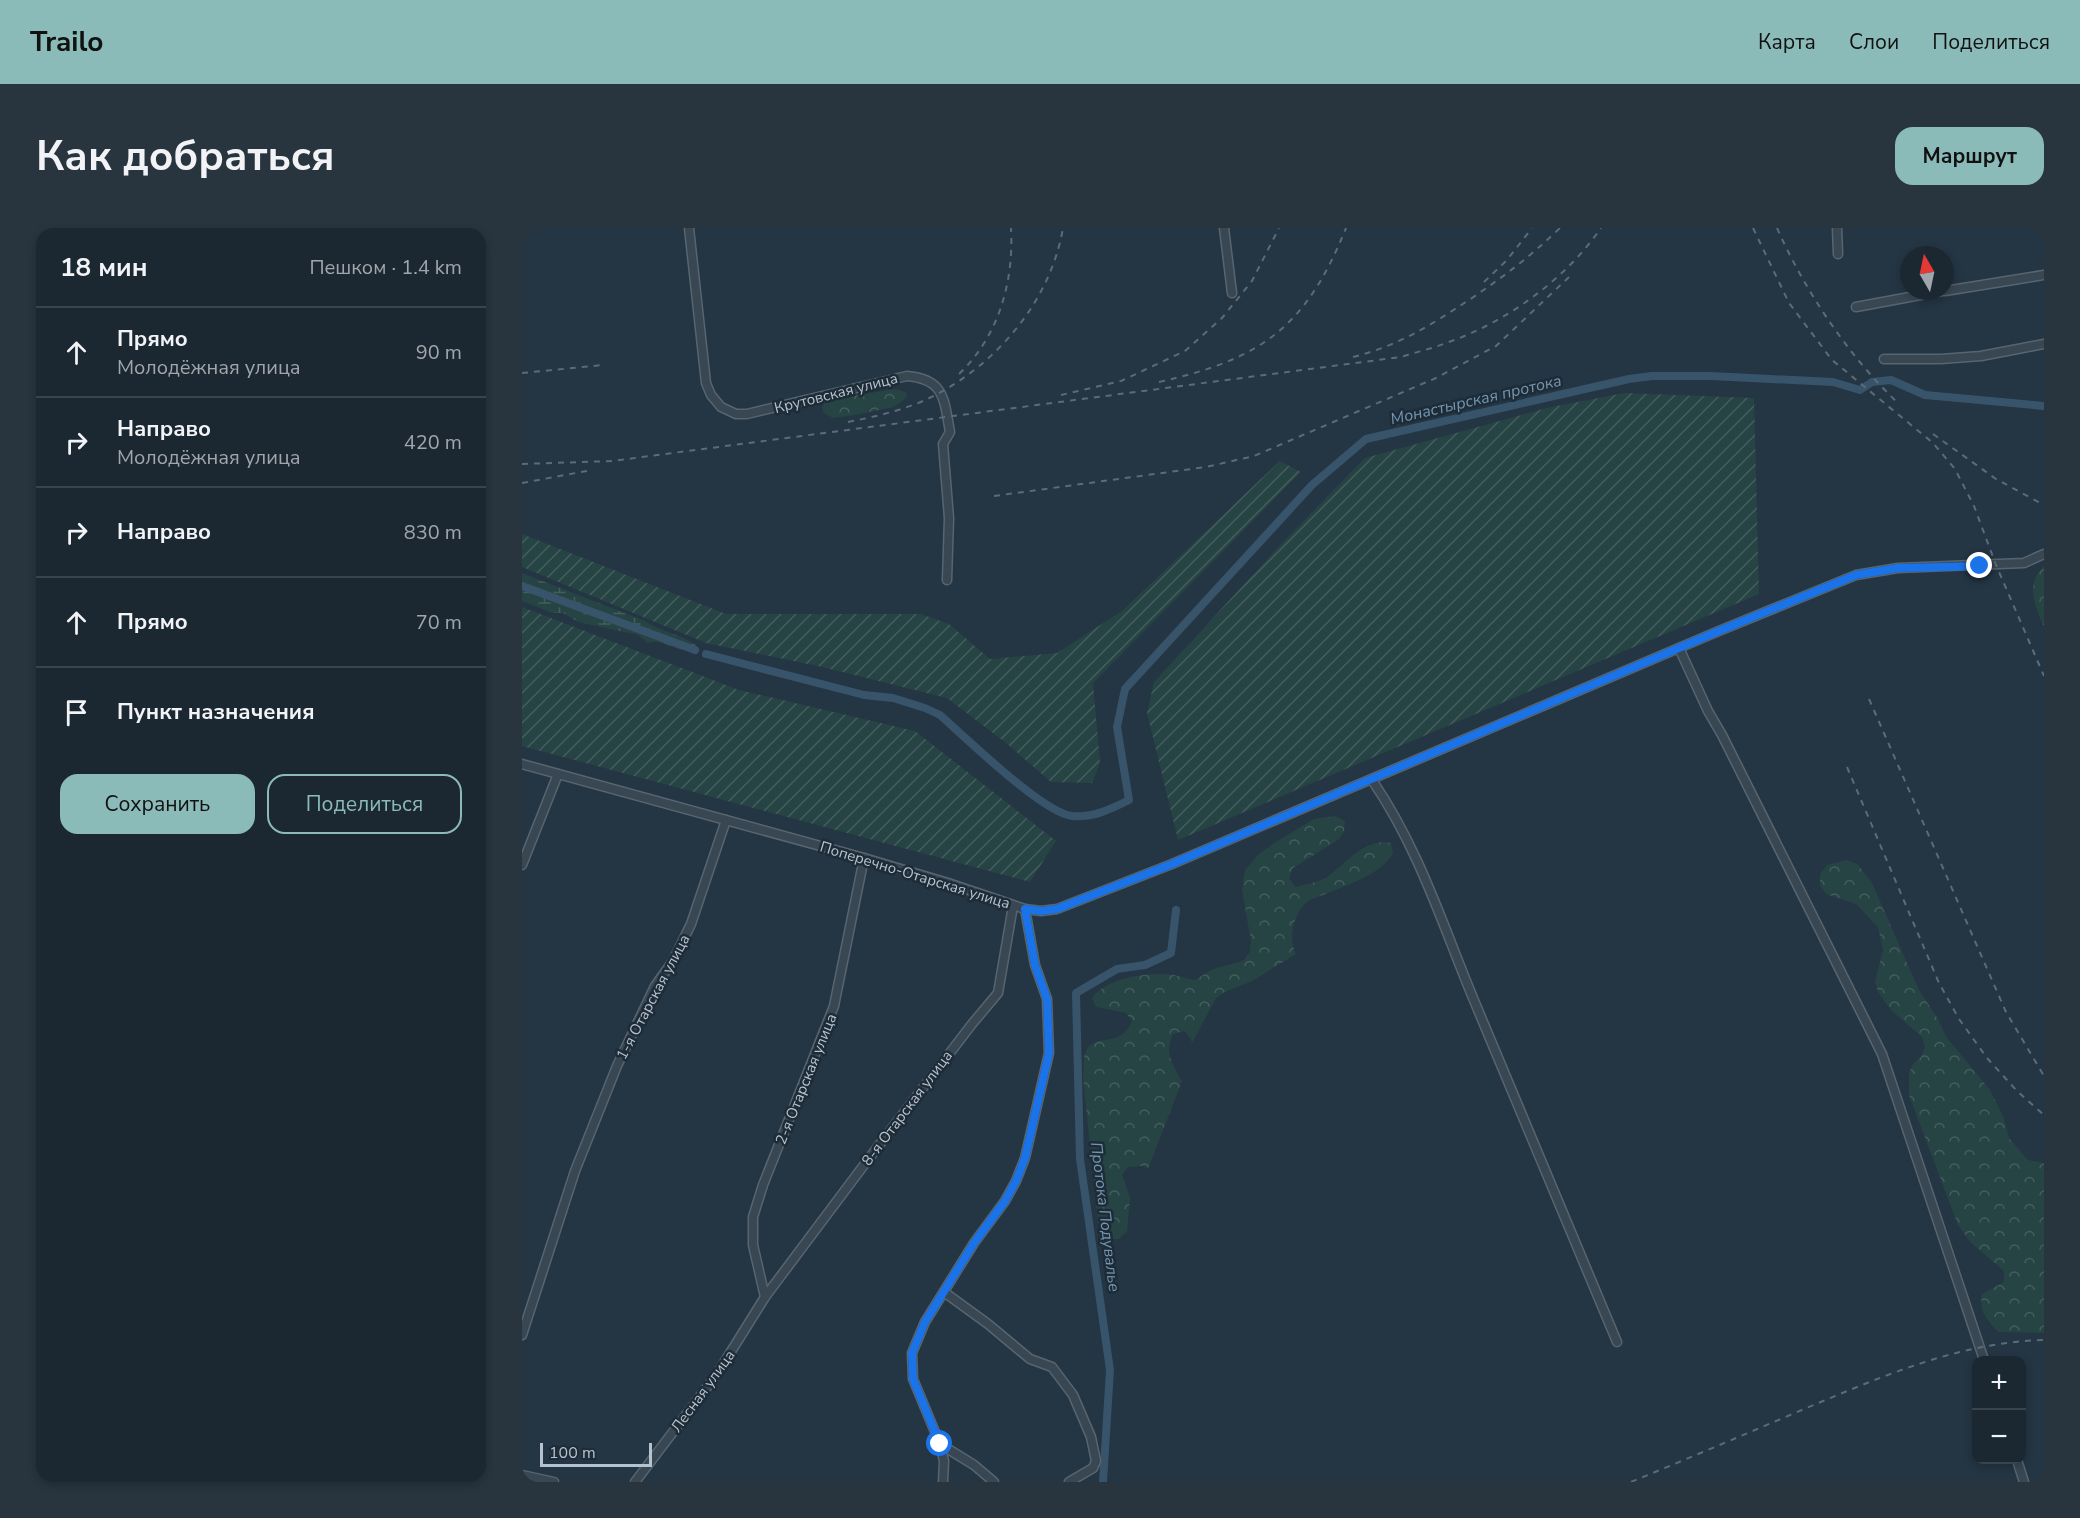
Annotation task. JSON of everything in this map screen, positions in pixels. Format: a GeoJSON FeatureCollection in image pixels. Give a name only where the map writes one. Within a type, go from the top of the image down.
{"type":"FeatureCollection","features":[{"type":"Feature","properties":{"kind":"street","name":"Крутовская улица"},"geometry":{"type":"LineString","coordinates":[[689,228],[703,369],[711,395],[721,407],[736,414],[760,412],[907,376],[930,380],[938,388],[943,399],[950,432],[943,444],[949,518],[947,579]]}},
{"type":"Feature","properties":{"kind":"street"},"geometry":{"type":"LineString","coordinates":[[1224,228],[1232,293]]}},
{"type":"Feature","properties":{"kind":"street"},"geometry":{"type":"LineString","coordinates":[[1837,228],[1838,254]]}},
{"type":"Feature","properties":{"kind":"street"},"geometry":{"type":"LineString","coordinates":[[1954,289],[2044,275]]}},
{"type":"Feature","properties":{"kind":"street"},"geometry":{"type":"LineString","coordinates":[[1856,307],[1900,299]]}},
{"type":"Feature","properties":{"kind":"street"},"geometry":{"type":"LineString","coordinates":[[1884,359],[1981,356],[2044,344]]}},
{"type":"Feature","properties":{"kind":"street","name":"Поперечно-Отарская улица"},"geometry":{"type":"LineString","coordinates":[[522,764],[864,858],[948,883],[1013,906],[1041,911],[1057,909],[1372,780],[1679,648],[1856,575],[1898,568],[2024,563],[2044,554]]}},
{"type":"Feature","properties":{"kind":"street"},"geometry":{"type":"LineString","coordinates":[[1679,648],[1708,711],[1728,745],[1882,1054],[1983,1356]]}},
{"type":"Feature","properties":{"kind":"street"},"geometry":{"type":"LineString","coordinates":[[522,865],[558,774]]}},
{"type":"Feature","properties":{"kind":"street"},"geometry":{"type":"LineString","coordinates":[[1372,780],[1392,809],[1414,851],[1472,996],[1617,1342]]}},
{"type":"Feature","properties":{"kind":"street","name":"1-я Отарская улица"},"geometry":{"type":"LineString","coordinates":[[522,1335],[575,1171],[622,1056],[655,986],[673,961],[691,924],[726,820]]}},
{"type":"Feature","properties":{"kind":"street","name":"2-я Отарская улица"},"geometry":{"type":"LineString","coordinates":[[765,1297],[753,1245],[753,1217],[763,1185],[834,1006],[864,858]]}},
{"type":"Feature","properties":{"kind":"street","name":"8-я Отарская улица"},"geometry":{"type":"LineString","coordinates":[[765,1297],[870,1157],[998,993],[1013,906]]}},
{"type":"Feature","properties":{"kind":"street"},"geometry":{"type":"LineString","coordinates":[[943,1482],[944,1461],[940,1444],[913,1379],[912,1353],[925,1322],[974,1243],[1005,1201],[1025,1158],[1049,1053],[1047,999],[1035,965],[1025,909]]}},
{"type":"Feature","properties":{"kind":"street"},"geometry":{"type":"LineString","coordinates":[[944,1292],[988,1323],[1030,1359],[1052,1367],[1073,1395],[1091,1437],[1096,1461],[1093,1468],[1069,1482]]}},
{"type":"Feature","properties":{"kind":"street","name":"Лесная улица"},"geometry":{"type":"LineString","coordinates":[[635,1482],[717,1374],[765,1297]]}},
{"type":"Feature","properties":{"kind":"street"},"geometry":{"type":"LineString","coordinates":[[940,1444],[974,1465],[994,1482]]}},
{"type":"Feature","properties":{"kind":"street"},"geometry":{"type":"LineString","coordinates":[[2018,1464],[2024,1482]]}},
{"type":"Feature","properties":{"kind":"street"},"geometry":{"type":"LineString","coordinates":[[522,1475],[554,1482]]}},
{"type":"Feature","properties":{"kind":"green space"},"geometry":{"type":"Polygon","coordinates":[[[895,389],[906,392],[907,397],[894,407],[833,418],[824,413],[822,408],[824,403],[834,399],[895,389]]]}},
{"type":"Feature","properties":{"kind":"green space"},"geometry":{"type":"Polygon","coordinates":[[[1624,393],[1754,398],[1759,594],[1178,840],[1147,713],[1154,682],[1284,541],[1365,458],[1547,408],[1624,393]]]}},
{"type":"Feature","properties":{"kind":"green space"},"geometry":{"type":"Polygon","coordinates":[[[1280,461],[1301,472],[1093,683],[1100,763],[1092,783],[1051,782],[1006,743],[947,698],[818,666],[706,643],[522,567],[522,534],[726,614],[921,614],[949,624],[990,659],[1057,653],[1122,611],[1280,461]]]}},
{"type":"Feature","properties":{"kind":"green space"},"geometry":{"type":"Polygon","coordinates":[[[2044,566],[2044,627],[2035,603],[2033,588],[2038,573],[2044,566]]]}},
{"type":"Feature","properties":{"kind":"green space"},"geometry":{"type":"Polygon","coordinates":[[[522,573],[645,621],[696,645],[684,650],[662,643],[648,643],[638,635],[578,622],[563,613],[553,613],[522,601],[522,573]]]}},
{"type":"Feature","properties":{"kind":"green space"},"geometry":{"type":"Polygon","coordinates":[[[522,607],[739,690],[915,731],[1056,841],[1030,882],[522,746],[522,607]]]}},
{"type":"Feature","properties":{"kind":"green space"},"geometry":{"type":"Polygon","coordinates":[[[1335,816],[1345,821],[1344,832],[1338,840],[1293,868],[1289,878],[1295,887],[1327,877],[1356,853],[1372,844],[1391,843],[1393,854],[1387,862],[1371,874],[1306,903],[1293,927],[1292,941],[1296,954],[1252,981],[1216,998],[1192,1043],[1184,1031],[1173,1034],[1169,1053],[1172,1064],[1182,1081],[1148,1169],[1142,1166],[1128,1167],[1122,1175],[1130,1198],[1127,1231],[1119,1239],[1108,1239],[1100,1232],[1098,1222],[1083,1077],[1084,1060],[1087,1049],[1092,1044],[1120,1036],[1132,1021],[1126,1013],[1096,1007],[1092,998],[1106,986],[1124,979],[1162,974],[1195,980],[1213,969],[1243,961],[1250,952],[1251,941],[1242,890],[1245,870],[1259,854],[1314,819],[1335,816]]]}},
{"type":"Feature","properties":{"kind":"green space"},"geometry":{"type":"Polygon","coordinates":[[[1847,860],[1857,864],[1871,881],[1919,990],[1947,1038],[1990,1090],[2003,1116],[2009,1138],[2028,1160],[2044,1163],[2044,1333],[1998,1332],[1983,1311],[1982,1294],[2004,1282],[2004,1271],[1971,1243],[1958,1225],[1909,1095],[1909,1073],[1913,1064],[1921,1057],[1925,1047],[1922,1037],[1891,1010],[1878,992],[1875,982],[1883,950],[1878,927],[1856,904],[1826,894],[1820,885],[1820,874],[1827,865],[1847,860]]]}},
{"type":"Feature","properties":{"kind":"waterway","name":"Монастырская протока"},"geometry":{"type":"LineString","coordinates":[[706,654],[864,695],[893,698],[925,708],[940,715],[1004,773],[1043,802],[1059,812],[1072,816],[1087,816],[1109,810],[1129,800],[1117,727],[1125,689],[1312,485],[1366,439],[1629,379],[1652,376],[1711,376],[1833,382],[1860,390],[1872,382],[1891,380],[1925,395],[2044,406]]}},
{"type":"Feature","properties":{"kind":"waterway"},"geometry":{"type":"LineString","coordinates":[[522,586],[695,650]]}},
{"type":"Feature","properties":{"kind":"waterway","name":"Протока Подувалье"},"geometry":{"type":"LineString","coordinates":[[1103,1482],[1110,1370],[1080,1159],[1076,993],[1117,969],[1145,965],[1171,953],[1176,910]]}},
{"type":"Feature","properties":{"kind":"railway"},"geometry":{"type":"LineString","coordinates":[[959,374],[984,343],[1001,307],[1010,268],[1011,228]]}},
{"type":"Feature","properties":{"kind":"railway"},"geometry":{"type":"LineString","coordinates":[[848,422],[905,408],[923,401],[972,372],[994,353],[1031,308],[1045,283],[1056,256],[1063,228]]}},
{"type":"Feature","properties":{"kind":"railway"},"geometry":{"type":"LineString","coordinates":[[1061,395],[1121,381],[1185,351],[1222,318],[1252,281],[1279,228]]}},
{"type":"Feature","properties":{"kind":"railway"},"geometry":{"type":"LineString","coordinates":[[1159,382],[1226,362],[1253,349],[1276,334],[1314,291],[1331,262],[1346,228]]}},
{"type":"Feature","properties":{"kind":"railway"},"geometry":{"type":"LineString","coordinates":[[1484,282],[1507,260],[1532,228]]}},
{"type":"Feature","properties":{"kind":"railway"},"geometry":{"type":"LineString","coordinates":[[1353,357],[1400,341],[1441,318],[1505,275],[1560,228]]}},
{"type":"Feature","properties":{"kind":"railway"},"geometry":{"type":"LineString","coordinates":[[522,464],[612,461],[1401,357],[1468,334],[1511,312],[1552,282],[1570,265],[1601,228]]}},
{"type":"Feature","properties":{"kind":"railway"},"geometry":{"type":"LineString","coordinates":[[1753,228],[1789,303],[1832,360],[1933,443],[1955,469],[1974,506],[1996,565],[2044,676]]}},
{"type":"Feature","properties":{"kind":"railway"},"geometry":{"type":"LineString","coordinates":[[1777,228],[1788,252],[1830,322],[1863,366],[1899,404]]}},
{"type":"Feature","properties":{"kind":"railway"},"geometry":{"type":"LineString","coordinates":[[994,496],[1206,467],[1254,456],[1436,378],[1496,346],[1569,277]]}},
{"type":"Feature","properties":{"kind":"railway"},"geometry":{"type":"LineString","coordinates":[[522,373],[603,365]]}},
{"type":"Feature","properties":{"kind":"railway"},"geometry":{"type":"LineString","coordinates":[[1933,434],[1996,479],[2044,505]]}},
{"type":"Feature","properties":{"kind":"railway"},"geometry":{"type":"LineString","coordinates":[[522,483],[592,470]]}},
{"type":"Feature","properties":{"kind":"railway"},"geometry":{"type":"LineString","coordinates":[[1869,699],[2006,1012],[2044,1076]]}},
{"type":"Feature","properties":{"kind":"railway"},"geometry":{"type":"LineString","coordinates":[[1847,767],[1939,983],[1959,1019],[1987,1058],[2017,1091],[2044,1115]]}},
{"type":"Feature","properties":{"kind":"railway"},"geometry":{"type":"LineString","coordinates":[[1631,1482],[1862,1385],[1921,1363],[1981,1347],[2044,1340]]}},
{"type":"Feature","properties":{"kind":"route"},"geometry":{"type":"LineString","coordinates":[[940,1444],[913,1379],[912,1353],[925,1322],[1016,1181],[1025,1158],[1049,1053],[1047,999],[1035,965],[1025,909],[1041,911],[1057,909],[1172,864],[1770,609],[1856,575],[1898,568],[1980,566]]}}]}
